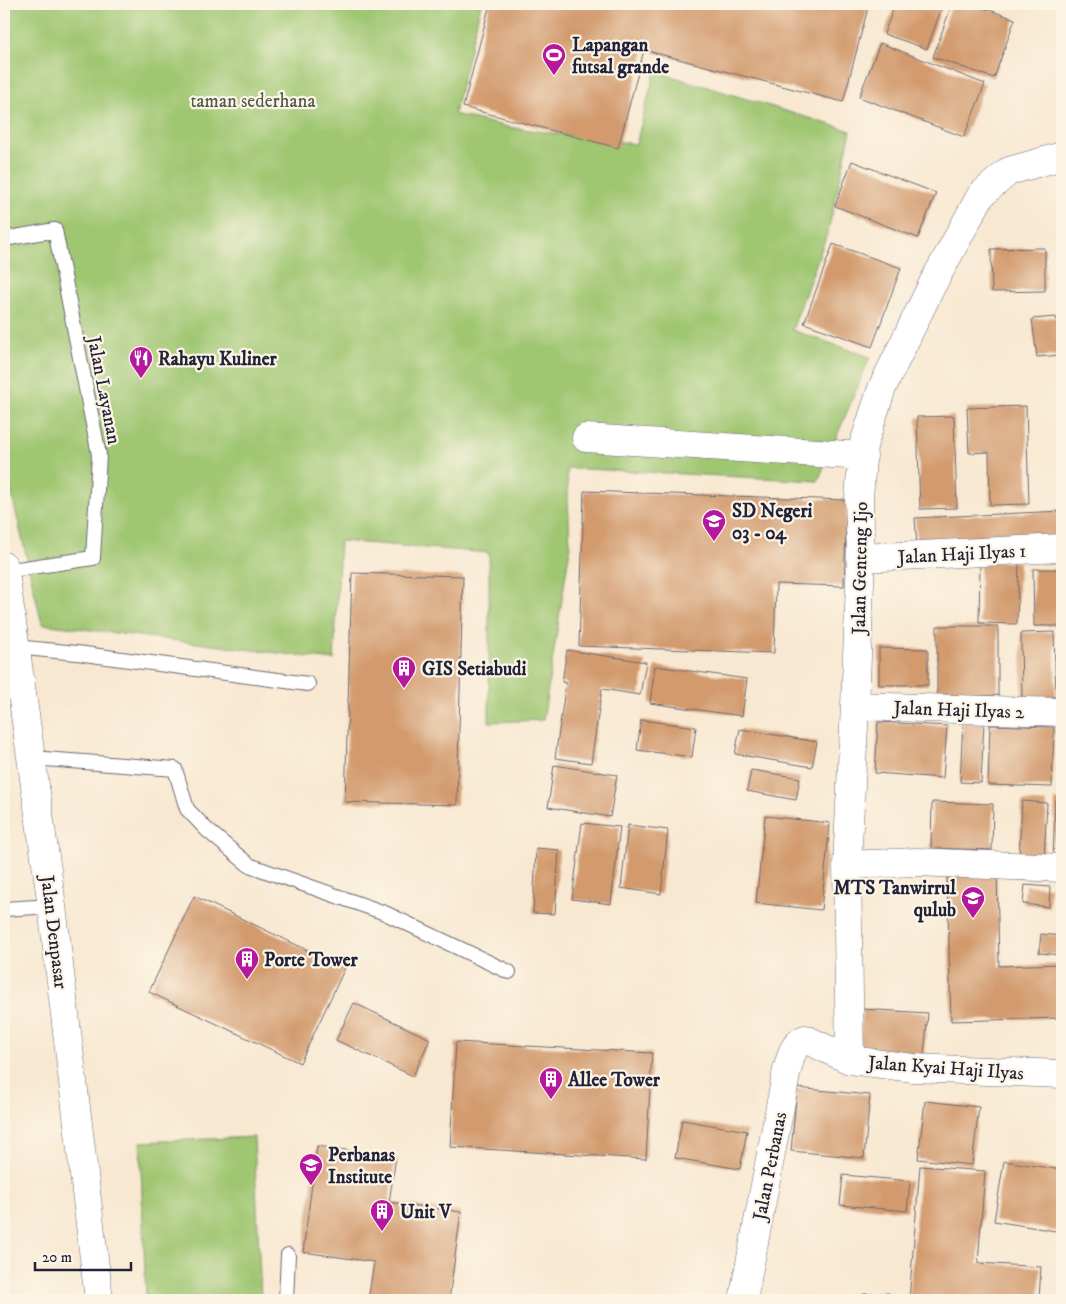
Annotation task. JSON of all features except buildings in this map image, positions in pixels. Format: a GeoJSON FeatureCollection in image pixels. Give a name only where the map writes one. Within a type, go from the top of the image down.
{"type":"FeatureCollection","features":[{"type":"Feature","properties":{"kind":"street","name":"Jalan Genteng Ijo"},"geometry":{"type":"LineString","coordinates":[[850,1060],[847,865],[861,558],[860,498],[863,446],[882,388],[933,283],[982,195],[1009,171],[1062,156]]}},
{"type":"Feature","properties":{"kind":"street"},"geometry":{"type":"LineString","coordinates":[[586,438],[863,456]]}},
{"type":"Feature","properties":{"kind":"street","name":"Jalan Haji Ilyas 1"},"geometry":{"type":"LineString","coordinates":[[861,558],[1062,548]]}},
{"type":"Feature","properties":{"kind":"street","name":"Jalan Denpasar"},"geometry":{"type":"LineString","coordinates":[[4,568],[52,906],[99,1300]]}},
{"type":"Feature","properties":{"kind":"street","name":"Jalan Haji Ilyas 2"},"geometry":{"type":"LineString","coordinates":[[855,706],[1062,712]]}},
{"type":"Feature","properties":{"kind":"street"},"geometry":{"type":"LineString","coordinates":[[847,865],[916,862],[1062,868]]}},
{"type":"Feature","properties":{"kind":"street","name":"Jalan Kyai Haji Ilyas"},"geometry":{"type":"LineString","coordinates":[[805,1039],[850,1060],[913,1068],[1062,1074]]}},
{"type":"Feature","properties":{"kind":"street","name":"Jalan Perbanas"},"geometry":{"type":"LineString","coordinates":[[743,1300],[787,1070],[793,1050],[798,1042],[805,1039]]}},
{"type":"Feature","properties":{"kind":"lane","name":"Jalan Layanan"},"geometry":{"type":"LineString","coordinates":[[4,239],[54,230],[99,455],[93,558],[4,568]]}},
{"type":"Feature","properties":{"kind":"lane"},"geometry":{"type":"LineString","coordinates":[[15,647],[77,653],[308,684]]}},
{"type":"Feature","properties":{"kind":"lane"},"geometry":{"type":"LineString","coordinates":[[32,758],[176,769],[187,809],[207,830],[249,865],[385,913],[509,972]]}},
{"type":"Feature","properties":{"kind":"lane"},"geometry":{"type":"LineString","coordinates":[[4,908],[52,906]]}},
{"type":"Feature","properties":{"kind":"lane"},"geometry":{"type":"LineString","coordinates":[[286,1300],[288,1255]]}},
{"type":"Feature","properties":{"kind":"green space","name":"taman sederhana"},"geometry":{"type":"Polygon","coordinates":[[[4,4],[481,4],[454,114],[507,127],[636,144],[655,71],[851,131],[828,231],[792,330],[870,357],[818,481],[567,468],[570,548],[543,720],[489,722],[489,553],[340,541],[334,660],[42,624],[10,487],[4,447],[4,4]]]}},
{"type":"Feature","properties":{"kind":"green space"},"geometry":{"type":"Polygon","coordinates":[[[254,1137],[261,1300],[146,1300],[140,1142],[254,1137]]]}},
{"type":"Feature","properties":{"kind":"place","name":"Lapangan futsal grande"},"geometry":{"type":"Point","coordinates":[554,76]}},
{"type":"Feature","properties":{"kind":"place","name":"Rahayu Kuliner"},"geometry":{"type":"Point","coordinates":[141,379]}},
{"type":"Feature","properties":{"kind":"place","name":"SD Negeri 03 - 04"},"geometry":{"type":"Point","coordinates":[714,542]}},
{"type":"Feature","properties":{"kind":"place","name":"GIS Setiabudi"},"geometry":{"type":"Point","coordinates":[404,689]}},
{"type":"Feature","properties":{"kind":"place","name":"MTS Tanwirrul qulub"},"geometry":{"type":"Point","coordinates":[973,919]}},
{"type":"Feature","properties":{"kind":"place","name":"Porte Tower"},"geometry":{"type":"Point","coordinates":[247,980]}},
{"type":"Feature","properties":{"kind":"place","name":"Allee Tower"},"geometry":{"type":"Point","coordinates":[551,1100]}},
{"type":"Feature","properties":{"kind":"place","name":"Perbanas Institute"},"geometry":{"type":"Point","coordinates":[311,1186]}},
{"type":"Feature","properties":{"kind":"place","name":"Unit V"},"geometry":{"type":"Point","coordinates":[382,1232]}}]}
